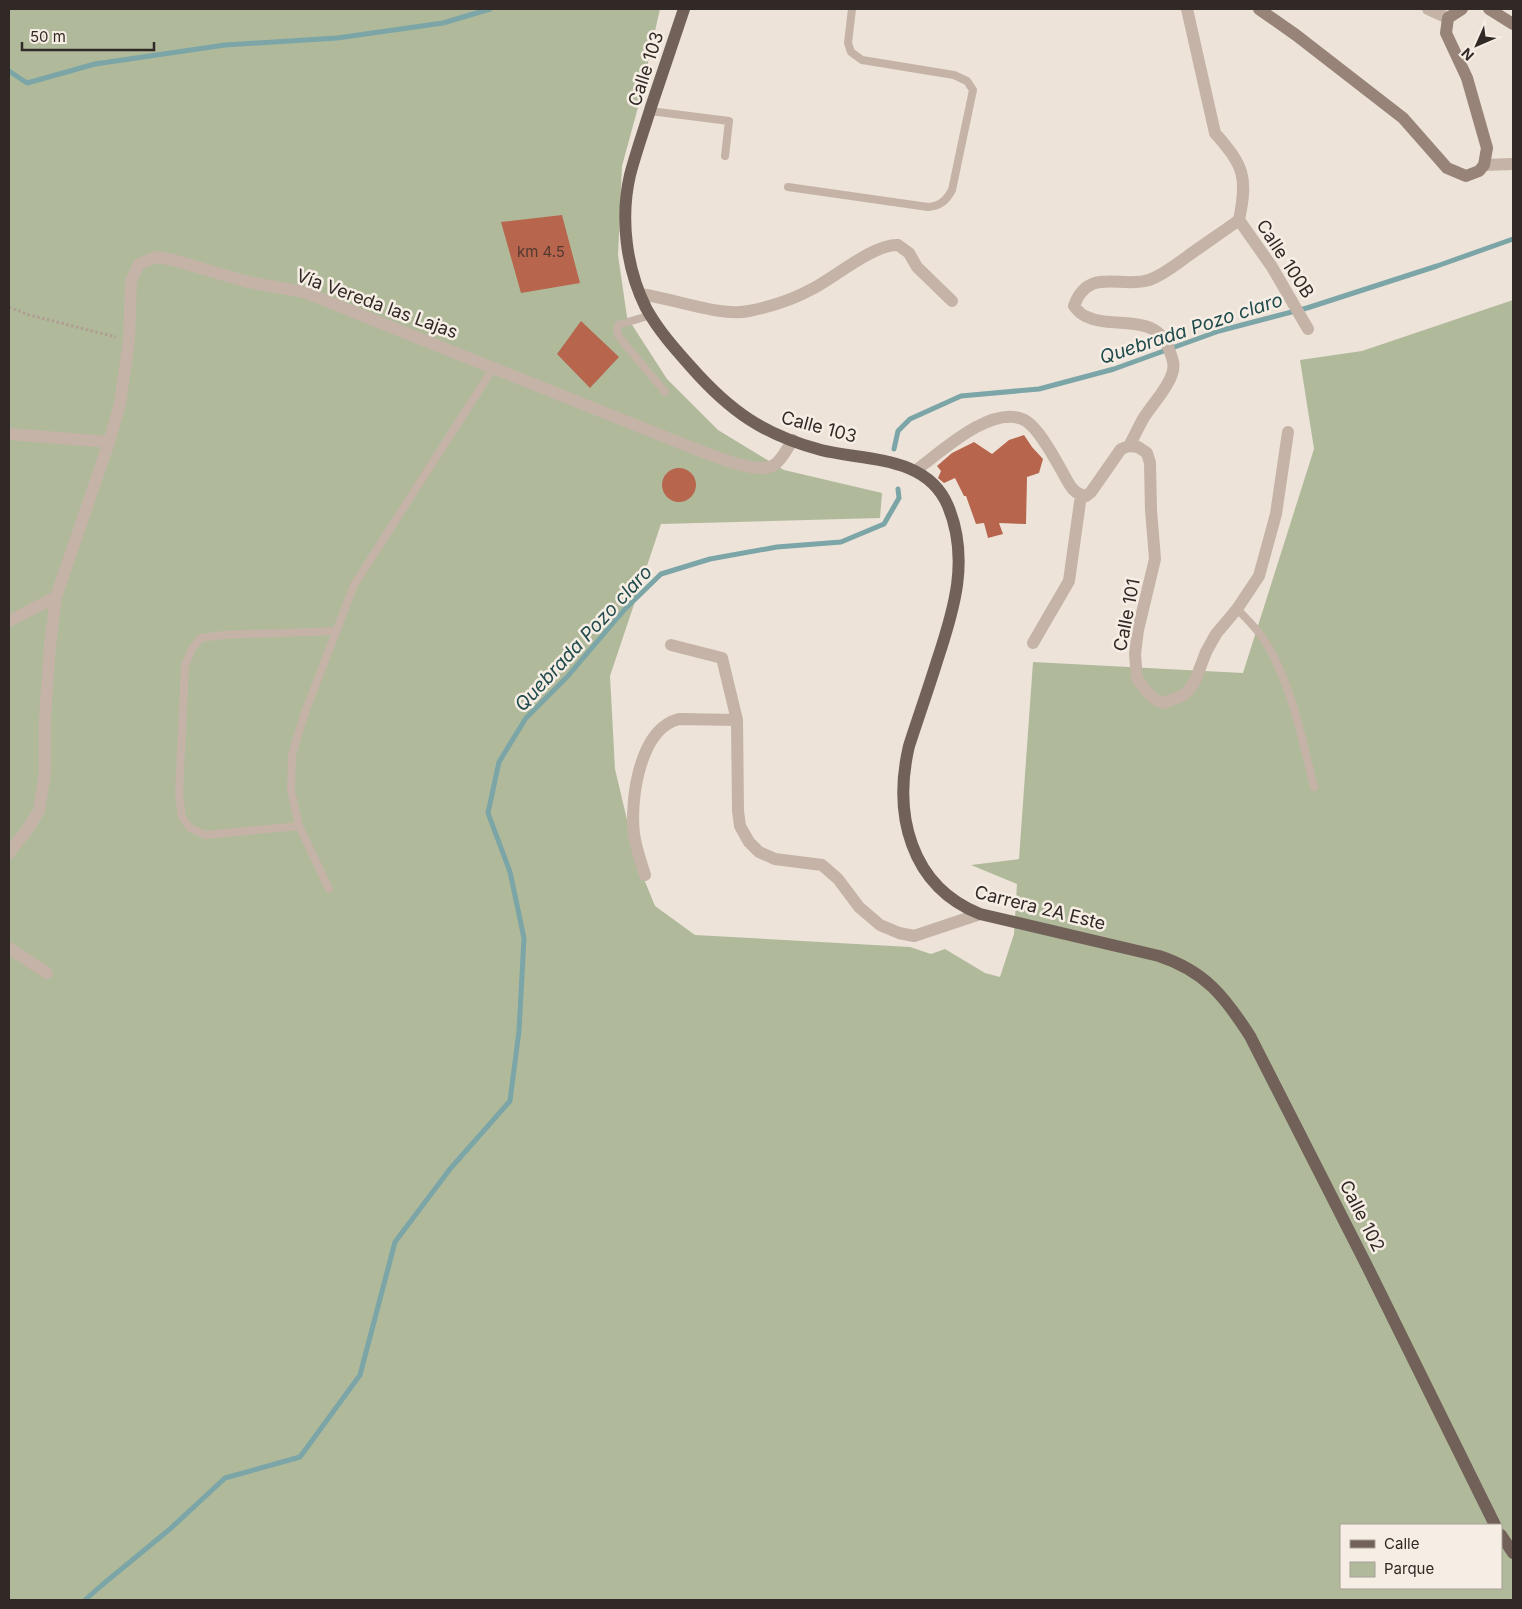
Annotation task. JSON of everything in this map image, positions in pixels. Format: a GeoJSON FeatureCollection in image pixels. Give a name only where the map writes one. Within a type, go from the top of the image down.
{"type":"FeatureCollection","features":[{"type":"Feature","properties":{"kind":"main road","name":"Calle 103"},"geometry":{"type":"LineString","coordinates":[[684,9],[630,176],[625,218],[630,260],[640,294],[650,316],[664,336],[716,394],[754,424],[772,433],[822,450],[883,460],[903,465],[915,471],[935,486],[947,504],[957,534],[959,582],[952,614],[909,746],[904,773],[903,809],[908,834],[915,854],[926,872]]}},
{"type":"Feature","properties":{"kind":"main road","name":"Carrera 2A Este"},"geometry":{"type":"LineString","coordinates":[[926,872],[949,898],[965,908],[980,914],[1159,956]]}},
{"type":"Feature","properties":{"kind":"main road","name":"Calle 102"},"geometry":{"type":"LineString","coordinates":[[1159,956],[1188,968],[1214,988],[1231,1007],[1250,1036],[1364,1259],[1495,1524]]}},
{"type":"Feature","properties":{"kind":"main road"},"geometry":{"type":"LineString","coordinates":[[1502,1537],[1513,1553]]}},
{"type":"Feature","properties":{"kind":"street","name":"Calle 100B"},"geometry":{"type":"LineString","coordinates":[[1187,9],[1215,132],[1238,164],[1244,181],[1244,196],[1239,220],[1272,267],[1305,325]]}},
{"type":"Feature","properties":{"kind":"street"},"geometry":{"type":"LineString","coordinates":[[1259,9],[1296,35],[1397,113],[1414,129],[1447,168],[1466,176],[1479,171],[1484,165],[1487,148],[1467,78],[1446,33],[1448,18],[1462,9]]}},
{"type":"Feature","properties":{"kind":"street"},"geometry":{"type":"LineString","coordinates":[[1428,9],[1448,18]]}},
{"type":"Feature","properties":{"kind":"street"},"geometry":{"type":"LineString","coordinates":[[1489,9],[1513,24]]}},
{"type":"Feature","properties":{"kind":"street"},"geometry":{"type":"LineString","coordinates":[[1484,165],[1513,164]]}},
{"type":"Feature","properties":{"kind":"street"},"geometry":{"type":"LineString","coordinates":[[915,471],[978,425],[992,419],[1009,416],[1023,419],[1036,431],[1051,452],[1073,490],[1086,496],[1091,492],[1115,456],[1129,446],[1143,419],[1172,376],[1174,365],[1164,336],[1154,329],[1089,318],[1082,315],[1074,306],[1077,296],[1096,281],[1136,283],[1163,274],[1239,220]]}},
{"type":"Feature","properties":{"kind":"street"},"geometry":{"type":"LineString","coordinates":[[640,294],[658,296],[725,312],[748,311],[776,304],[813,289],[863,258],[886,247],[898,244],[917,267],[952,301]]}},
{"type":"Feature","properties":{"kind":"street","name":"Vía Vereda las Lajas"},"geometry":{"type":"LineString","coordinates":[[9,853],[39,811],[44,772],[50,646],[56,596],[109,442],[120,404],[129,340],[131,281],[139,264],[156,256],[248,282],[304,292],[695,448],[755,469],[773,466],[779,461],[793,440]]}},
{"type":"Feature","properties":{"kind":"street","name":"Calle 101"},"geometry":{"type":"LineString","coordinates":[[1129,446],[1138,447],[1147,453],[1150,463],[1155,559],[1138,630],[1135,654],[1137,679],[1148,693],[1163,703],[1182,696],[1195,681],[1206,652],[1216,634],[1237,609],[1259,576],[1276,514],[1288,432]]}},
{"type":"Feature","properties":{"kind":"street"},"geometry":{"type":"LineString","coordinates":[[9,434],[109,442]]}},
{"type":"Feature","properties":{"kind":"street"},"geometry":{"type":"LineString","coordinates":[[1034,643],[1069,581],[1081,495]]}},
{"type":"Feature","properties":{"kind":"street"},"geometry":{"type":"LineString","coordinates":[[9,621],[56,596]]}},
{"type":"Feature","properties":{"kind":"street"},"geometry":{"type":"LineString","coordinates":[[670,645],[722,658],[737,720],[738,811],[740,826],[749,842],[759,852],[775,858],[822,866],[838,879],[859,907],[880,925],[899,933],[914,936],[980,914]]}},
{"type":"Feature","properties":{"kind":"street"},"geometry":{"type":"LineString","coordinates":[[645,876],[634,834],[634,796],[642,758],[652,741],[671,721],[679,719],[737,720]]}},
{"type":"Feature","properties":{"kind":"street"},"geometry":{"type":"LineString","coordinates":[[9,948],[46,972]]}},
{"type":"Feature","properties":{"kind":"lane"},"geometry":{"type":"LineString","coordinates":[[788,187],[928,207],[938,206],[946,200],[952,190],[973,90],[967,81],[954,75],[862,60],[851,52],[848,43],[852,9]]}},
{"type":"Feature","properties":{"kind":"lane"},"geometry":{"type":"LineString","coordinates":[[650,110],[729,121],[724,156]]}},
{"type":"Feature","properties":{"kind":"lane"},"geometry":{"type":"LineString","coordinates":[[650,316],[618,325],[617,330],[619,336],[665,392]]}},
{"type":"Feature","properties":{"kind":"lane"},"geometry":{"type":"LineString","coordinates":[[329,889],[299,826],[291,790],[292,755],[304,715],[354,586],[494,367]]}},
{"type":"Feature","properties":{"kind":"lane"},"geometry":{"type":"LineString","coordinates":[[1237,609],[1252,624],[1268,647],[1284,680],[1295,712],[1314,787]]}},
{"type":"Feature","properties":{"kind":"lane"},"geometry":{"type":"LineString","coordinates":[[299,826],[205,835],[190,828],[182,817],[179,794],[185,665],[193,647],[202,638],[222,635],[337,631]]}},
{"type":"Feature","properties":{"kind":"path"},"geometry":{"type":"LineString","coordinates":[[9,307],[29,316],[129,340]]}},
{"type":"Feature","properties":{"kind":"green space"},"geometry":{"type":"Polygon","coordinates":[[[9,9],[660,9],[637,111],[622,166],[618,255],[627,317],[667,379],[718,430],[784,470],[882,493],[880,518],[661,524],[610,676],[615,769],[637,862],[655,906],[695,935],[910,947],[931,954],[945,949],[985,973],[1000,977],[1014,934],[1017,884],[971,865],[1019,859],[1033,662],[1243,673],[1314,449],[1300,360],[1362,351],[1513,300],[1513,1600],[9,1600],[9,9]]]}},
{"type":"Feature","properties":{"kind":"building"},"geometry":{"type":"Polygon","coordinates":[[[562,215],[580,283],[521,293],[501,222],[562,215]]]}},
{"type":"Feature","properties":{"kind":"building"},"geometry":{"type":"Polygon","coordinates":[[[581,321],[619,357],[590,388],[557,354],[581,321]]]}},
{"type":"Feature","properties":{"kind":"building"},"geometry":{"type":"Polygon","coordinates":[[[1024,435],[1043,459],[1039,473],[1027,477],[1026,524],[999,523],[1003,534],[988,538],[984,523],[976,524],[966,496],[964,496],[955,478],[944,483],[938,478],[941,471],[937,466],[952,453],[974,442],[992,454],[1009,440],[1024,435]]]}},
{"type":"Feature","properties":{"kind":"building"},"geometry":{"type":"Polygon","coordinates":[[[679,468],[686,469],[691,473],[695,478],[695,492],[691,497],[686,501],[679,502],[672,501],[667,497],[663,492],[662,485],[663,478],[667,473],[672,469],[679,468]]]}},
{"type":"Feature","properties":{"kind":"waterway"},"geometry":{"type":"LineString","coordinates":[[9,71],[27,83],[95,64],[225,45],[337,38],[443,23],[490,9]]}},
{"type":"Feature","properties":{"kind":"waterway","name":"Quebrada Pozo claro"},"geometry":{"type":"LineString","coordinates":[[894,449],[898,431],[910,419],[961,396],[1039,389],[1114,369],[1219,331],[1307,308],[1513,239]]}},
{"type":"Feature","properties":{"kind":"waterway","name":"Quebrada Pozo claro"},"geometry":{"type":"LineString","coordinates":[[85,1600],[170,1529],[225,1478],[300,1457],[360,1375],[395,1242],[450,1169],[510,1101],[519,1031],[524,938],[510,872],[488,813],[499,762],[526,718],[567,677],[625,609],[661,574],[710,559],[777,547],[841,542],[884,524],[899,498],[898,489]]}}]}
